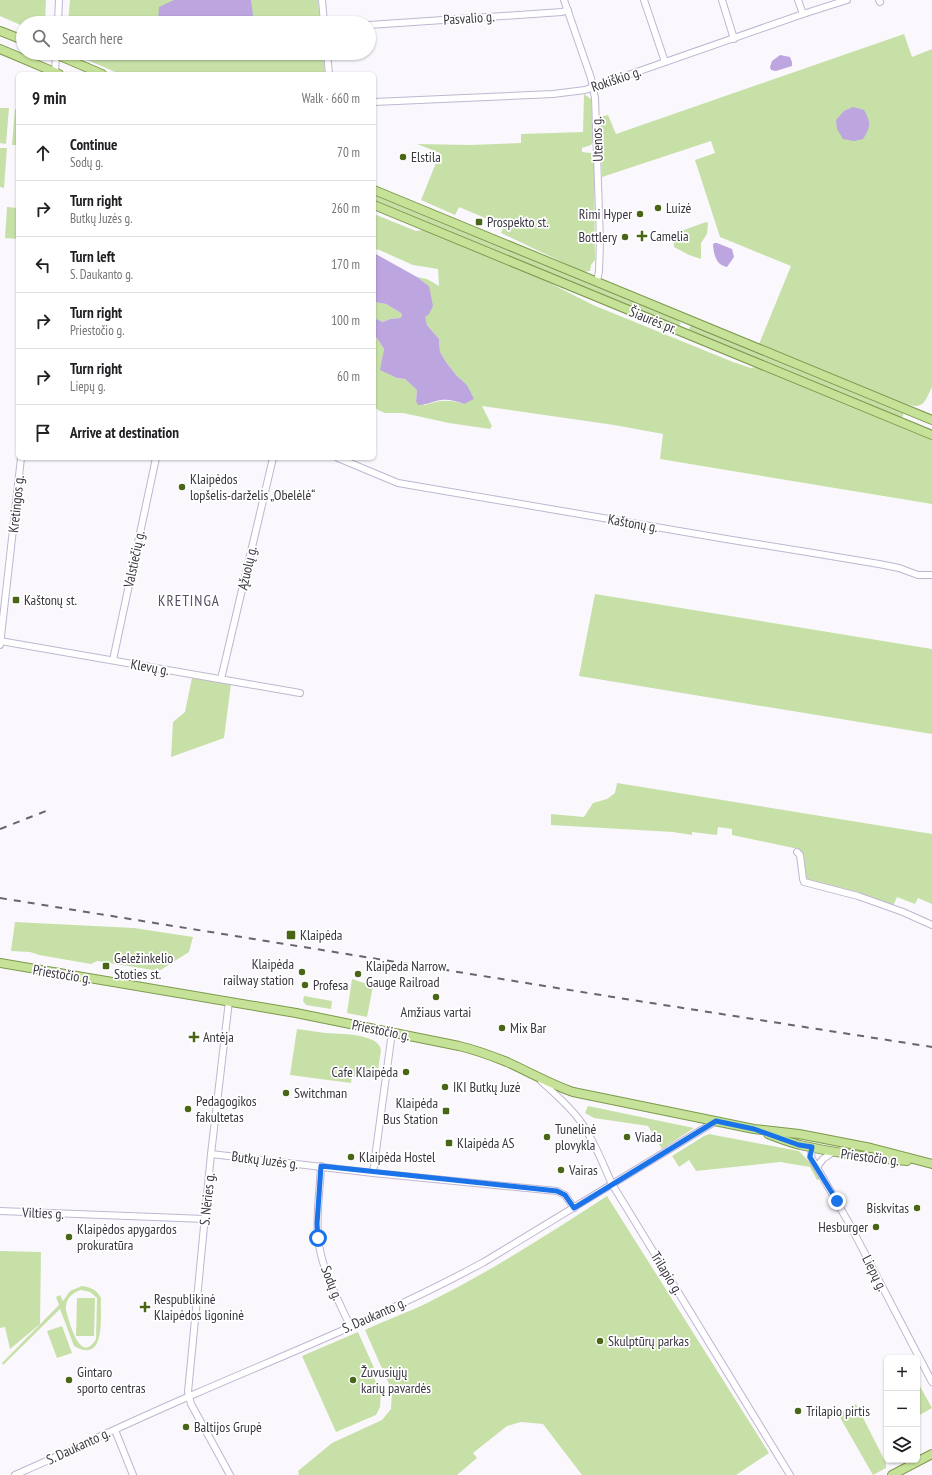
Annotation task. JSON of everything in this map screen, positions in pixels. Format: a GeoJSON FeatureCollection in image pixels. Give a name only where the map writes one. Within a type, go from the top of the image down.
{"type":"FeatureCollection","features":[{"type":"Feature","properties":{"kind":"main road"},"geometry":{"type":"LineString","coordinates":[[0,30],[16,37]]}},
{"type":"Feature","properties":{"kind":"main road"},"geometry":{"type":"LineString","coordinates":[[0,49],[16,56]]}},
{"type":"Feature","properties":{"kind":"main road"},"geometry":{"type":"LineString","coordinates":[[26,60],[54,72]]}},
{"type":"Feature","properties":{"kind":"main road"},"geometry":{"type":"LineString","coordinates":[[71,60],[98,72]]}},
{"type":"Feature","properties":{"kind":"main road","name":"Šiaurės pr."},"geometry":{"type":"LineString","coordinates":[[376,191],[932,420]]}},
{"type":"Feature","properties":{"kind":"main road","name":"Šiaurės pr."},"geometry":{"type":"LineString","coordinates":[[376,206],[932,435]]}},
{"type":"Feature","properties":{"kind":"main road"},"geometry":{"type":"LineString","coordinates":[[677,330],[684,326],[682,317]]}},
{"type":"Feature","properties":{"kind":"main road","name":"Priestočio g."},"geometry":{"type":"LineString","coordinates":[[0,964],[229,1001],[392,1032],[476,1051],[506,1062],[560,1088],[580,1094],[754,1129],[799,1134],[871,1148],[930,1163]]}},
{"type":"Feature","properties":{"kind":"main road","name":"Priestočio g."},"geometry":{"type":"LineString","coordinates":[[754,1129],[799,1145],[833,1152],[869,1158],[930,1163]]}},
{"type":"Feature","properties":{"kind":"main road"},"geometry":{"type":"LineString","coordinates":[[812,1147],[815,1137]]}},
{"type":"Feature","properties":{"kind":"main road"},"geometry":{"type":"LineString","coordinates":[[892,1475],[932,1454]]}},
{"type":"Feature","properties":{"kind":"street"},"geometry":{"type":"LineString","coordinates":[[58,16],[59,0]]}},
{"type":"Feature","properties":{"kind":"street"},"geometry":{"type":"LineString","coordinates":[[322,0],[323,16]]}},
{"type":"Feature","properties":{"kind":"street","name":"Utenos g."},"geometry":{"type":"LineString","coordinates":[[564,0],[593,88],[596,108],[600,240],[599,271],[596,282]]}},
{"type":"Feature","properties":{"kind":"street"},"geometry":{"type":"LineString","coordinates":[[644,0],[665,62]]}},
{"type":"Feature","properties":{"kind":"street"},"geometry":{"type":"LineString","coordinates":[[722,0],[734,39]]}},
{"type":"Feature","properties":{"kind":"street"},"geometry":{"type":"LineString","coordinates":[[798,0],[803,14]]}},
{"type":"Feature","properties":{"kind":"street","name":"Rokiškio g."},"geometry":{"type":"LineString","coordinates":[[376,102],[553,94],[593,88],[847,0]]}},
{"type":"Feature","properties":{"kind":"street","name":"Pasvalio g."},"geometry":{"type":"LineString","coordinates":[[376,24],[568,10]]}},
{"type":"Feature","properties":{"kind":"street"},"geometry":{"type":"LineString","coordinates":[[55,60],[56,72]]}},
{"type":"Feature","properties":{"kind":"street"},"geometry":{"type":"LineString","coordinates":[[328,60],[329,72]]}},
{"type":"Feature","properties":{"kind":"street","name":"Kretingos g."},"geometry":{"type":"LineString","coordinates":[[0,645],[21,460]]}},
{"type":"Feature","properties":{"kind":"street","name":"Valstiečių g."},"geometry":{"type":"LineString","coordinates":[[113,660],[156,460]]}},
{"type":"Feature","properties":{"kind":"street","name":"Ąžuolų g."},"geometry":{"type":"LineString","coordinates":[[221,678],[273,460]]}},
{"type":"Feature","properties":{"kind":"street","name":"Kaštonų g."},"geometry":{"type":"LineString","coordinates":[[343,460],[398,483],[726,540],[879,564],[900,568],[918,575],[932,575]]}},
{"type":"Feature","properties":{"kind":"street","name":"Klevų g."},"geometry":{"type":"LineString","coordinates":[[0,641],[221,678],[300,693]]}},
{"type":"Feature","properties":{"kind":"street"},"geometry":{"type":"LineString","coordinates":[[797,852],[800,855],[804,882],[858,896],[903,912],[932,925]]}},
{"type":"Feature","properties":{"kind":"street","name":"S. Nėries g."},"geometry":{"type":"LineString","coordinates":[[188,1397],[205,1219],[229,1001]]}},
{"type":"Feature","properties":{"kind":"street"},"geometry":{"type":"LineString","coordinates":[[373,1172],[392,1032]]}},
{"type":"Feature","properties":{"kind":"street","name":"Trilapio g."},"geometry":{"type":"LineString","coordinates":[[537,1077],[561,1099],[578,1119],[591,1139],[612,1184],[790,1475]]}},
{"type":"Feature","properties":{"kind":"street","name":"S. Daukanto g."},"geometry":{"type":"LineString","coordinates":[[15,1475],[396,1306],[457,1277],[574,1208],[716,1121]]}},
{"type":"Feature","properties":{"kind":"street","name":"Liepų g."},"geometry":{"type":"LineString","coordinates":[[812,1147],[810,1157],[850,1225],[932,1382]]}},
{"type":"Feature","properties":{"kind":"street"},"geometry":{"type":"LineString","coordinates":[[817,1167],[823,1159],[833,1152]]}},
{"type":"Feature","properties":{"kind":"street","name":"Butkų Juzės g."},"geometry":{"type":"LineString","coordinates":[[212,1154],[557,1191],[565,1195],[574,1208]]}},
{"type":"Feature","properties":{"kind":"street","name":"Sodų g."},"geometry":{"type":"LineString","coordinates":[[321,1166],[317,1224],[320,1250],[328,1278],[350,1326]]}},
{"type":"Feature","properties":{"kind":"street","name":"Vilties g."},"geometry":{"type":"LineString","coordinates":[[0,1211],[205,1219]]}},
{"type":"Feature","properties":{"kind":"street"},"geometry":{"type":"LineString","coordinates":[[188,1397],[230,1475]]}},
{"type":"Feature","properties":{"kind":"street"},"geometry":{"type":"LineString","coordinates":[[115,1430],[133,1475]]}},
{"type":"Feature","properties":{"kind":"green space"},"geometry":{"type":"Polygon","coordinates":[[[0,0],[46,0],[45,16],[16,16],[16,23],[0,16],[0,0]]]}},
{"type":"Feature","properties":{"kind":"green space"},"geometry":{"type":"Polygon","coordinates":[[[70,0],[318,0],[319,16],[69,16],[70,0]]]}},
{"type":"Feature","properties":{"kind":"green space"},"geometry":{"type":"Polygon","coordinates":[[[904,34],[912,57],[932,49],[932,387],[923,403],[917,406],[907,404],[759,344],[791,266],[720,237],[695,160],[715,153],[711,141],[602,177],[600,117],[608,115],[616,134],[904,34]]]}},
{"type":"Feature","properties":{"kind":"green space"},"geometry":{"type":"Polygon","coordinates":[[[87,60],[324,60],[325,72],[115,72],[87,60]]]}},
{"type":"Feature","properties":{"kind":"green space"},"geometry":{"type":"Polygon","coordinates":[[[584,94],[591,99],[593,142],[591,145],[582,148],[582,152],[591,153],[594,159],[595,260],[591,265],[590,271],[583,272],[501,233],[504,226],[459,207],[455,215],[421,200],[440,153],[417,144],[469,145],[521,143],[521,134],[583,132],[584,94]]]}},
{"type":"Feature","properties":{"kind":"green space"},"geometry":{"type":"Polygon","coordinates":[[[0,108],[9,108],[6,144],[0,143],[0,108]]]}},
{"type":"Feature","properties":{"kind":"green space"},"geometry":{"type":"Polygon","coordinates":[[[15,109],[16,109],[16,145],[12,145],[15,109]]]}},
{"type":"Feature","properties":{"kind":"green space"},"geometry":{"type":"Polygon","coordinates":[[[0,148],[7,148],[4,188],[0,187],[0,148]]]}},
{"type":"Feature","properties":{"kind":"green space"},"geometry":{"type":"Polygon","coordinates":[[[376,196],[678,320],[681,324],[678,326],[675,325],[376,202],[376,196]]]}},
{"type":"Feature","properties":{"kind":"green space"},"geometry":{"type":"Polygon","coordinates":[[[7,207],[16,208],[16,239],[5,238],[7,207]]]}},
{"type":"Feature","properties":{"kind":"green space"},"geometry":{"type":"Polygon","coordinates":[[[376,215],[416,231],[423,230],[546,281],[593,305],[733,362],[751,368],[756,367],[932,440],[932,504],[660,459],[663,434],[614,425],[482,406],[492,426],[490,429],[449,423],[403,413],[385,413],[378,410],[376,408],[376,337],[384,349],[381,370],[397,378],[405,379],[417,390],[416,401],[425,405],[444,401],[453,401],[464,404],[467,385],[456,375],[446,362],[440,352],[439,339],[427,325],[424,317],[429,286],[417,277],[427,279],[439,286],[438,269],[413,265],[377,249],[376,250],[376,215]]]}},
{"type":"Feature","properties":{"kind":"green space"},"geometry":{"type":"Polygon","coordinates":[[[706,222],[708,223],[707,234],[701,243],[701,259],[689,255],[674,247],[676,238],[681,231],[706,222]]]}},
{"type":"Feature","properties":{"kind":"green space"},"geometry":{"type":"Polygon","coordinates":[[[376,302],[386,304],[401,313],[402,316],[400,318],[390,319],[383,322],[376,319],[376,302]]]}},
{"type":"Feature","properties":{"kind":"green space"},"geometry":{"type":"Polygon","coordinates":[[[691,325],[904,413],[902,418],[688,331],[691,325]]]}},
{"type":"Feature","properties":{"kind":"green space"},"geometry":{"type":"Polygon","coordinates":[[[595,594],[932,649],[932,734],[579,676],[595,594]]]}},
{"type":"Feature","properties":{"kind":"green space"},"geometry":{"type":"Polygon","coordinates":[[[192,678],[231,684],[224,738],[171,757],[173,722],[185,712],[192,678]]]}},
{"type":"Feature","properties":{"kind":"green space"},"geometry":{"type":"Polygon","coordinates":[[[617,783],[932,834],[932,904],[918,898],[915,904],[897,897],[893,906],[868,896],[808,880],[805,877],[803,859],[798,849],[732,835],[732,829],[718,827],[717,835],[692,832],[692,835],[673,832],[551,825],[551,814],[584,817],[593,803],[607,799],[615,793],[617,783]]]}},
{"type":"Feature","properties":{"kind":"green space"},"geometry":{"type":"Polygon","coordinates":[[[15,922],[134,928],[193,937],[189,952],[159,971],[97,961],[91,964],[39,955],[30,952],[11,951],[15,922]]]}},
{"type":"Feature","properties":{"kind":"green space"},"geometry":{"type":"Polygon","coordinates":[[[352,979],[373,986],[367,1017],[347,1013],[352,979]]]}},
{"type":"Feature","properties":{"kind":"green space"},"geometry":{"type":"Polygon","coordinates":[[[304,996],[332,1001],[331,1009],[306,1005],[303,1001],[304,996]]]}},
{"type":"Feature","properties":{"kind":"green space"},"geometry":{"type":"Polygon","coordinates":[[[297,1029],[325,1033],[348,1034],[366,1037],[373,1040],[379,1044],[381,1050],[377,1077],[373,1079],[352,1076],[351,1083],[290,1075],[297,1029]]]}},
{"type":"Feature","properties":{"kind":"green space"},"geometry":{"type":"Polygon","coordinates":[[[588,1106],[694,1128],[662,1149],[648,1126],[594,1118],[585,1113],[588,1106]]]}},
{"type":"Feature","properties":{"kind":"green space"},"geometry":{"type":"Polygon","coordinates":[[[709,1134],[799,1151],[815,1168],[821,1179],[817,1180],[810,1167],[780,1162],[696,1171],[689,1160],[679,1167],[672,1156],[709,1134]]]}},
{"type":"Feature","properties":{"kind":"green space"},"geometry":{"type":"Polygon","coordinates":[[[607,1196],[769,1453],[736,1475],[582,1475],[543,1424],[521,1422],[507,1426],[473,1453],[477,1458],[457,1475],[299,1475],[298,1471],[332,1443],[382,1420],[391,1409],[392,1391],[365,1330],[421,1306],[475,1278],[542,1238],[607,1196]]]}},
{"type":"Feature","properties":{"kind":"green space"},"geometry":{"type":"Polygon","coordinates":[[[0,1251],[41,1252],[40,1324],[10,1349],[5,1327],[0,1328],[0,1251]]]}},
{"type":"Feature","properties":{"kind":"green space"},"geometry":{"type":"Polygon","coordinates":[[[85,1286],[96,1291],[101,1298],[101,1326],[97,1344],[92,1349],[85,1350],[74,1346],[60,1309],[3,1365],[2,1363],[59,1305],[56,1297],[60,1295],[63,1301],[70,1291],[85,1286]],[[81,1290],[74,1293],[69,1297],[66,1306],[76,1339],[80,1345],[85,1347],[90,1346],[96,1339],[97,1298],[90,1292],[81,1290]]]}},
{"type":"Feature","properties":{"kind":"green space"},"geometry":{"type":"Polygon","coordinates":[[[77,1298],[95,1298],[94,1336],[76,1336],[77,1298]]]}},
{"type":"Feature","properties":{"kind":"green space"},"geometry":{"type":"Polygon","coordinates":[[[62,1326],[72,1353],[57,1358],[47,1331],[62,1326]]]}},
{"type":"Feature","properties":{"kind":"green space"},"geometry":{"type":"Polygon","coordinates":[[[358,1332],[374,1368],[371,1372],[381,1392],[380,1407],[376,1415],[336,1432],[302,1356],[358,1332]]]}},
{"type":"Feature","properties":{"kind":"green space"},"geometry":{"type":"Polygon","coordinates":[[[920,1386],[932,1408],[920,1415],[920,1386]]]}},
{"type":"Feature","properties":{"kind":"green space"},"geometry":{"type":"Polygon","coordinates":[[[856,1404],[884,1459],[884,1463],[886,1463],[886,1468],[873,1475],[838,1414],[856,1404]]]}},
{"type":"Feature","properties":{"kind":"shaded area"},"geometry":{"type":"Polygon","coordinates":[[[174,0],[251,0],[253,16],[158,16],[159,7],[174,0]]]}},
{"type":"Feature","properties":{"kind":"shaded area"},"geometry":{"type":"Polygon","coordinates":[[[780,55],[790,57],[792,66],[776,71],[771,70],[770,67],[772,61],[780,55]]]}},
{"type":"Feature","properties":{"kind":"shaded area"},"geometry":{"type":"Polygon","coordinates":[[[853,107],[864,110],[869,121],[868,131],[863,139],[854,141],[843,139],[837,129],[836,120],[844,111],[853,107]]]}},
{"type":"Feature","properties":{"kind":"shaded area"},"geometry":{"type":"Polygon","coordinates":[[[714,243],[732,249],[734,257],[727,267],[720,264],[716,259],[713,249],[714,243]]]}},
{"type":"Feature","properties":{"kind":"shaded area"},"geometry":{"type":"Polygon","coordinates":[[[376,254],[417,277],[429,286],[433,306],[429,314],[425,317],[427,325],[439,339],[440,352],[446,362],[456,375],[467,385],[474,399],[464,404],[452,400],[444,400],[418,405],[416,401],[417,390],[405,379],[397,378],[380,370],[384,349],[376,337],[376,319],[383,322],[390,319],[400,318],[402,316],[401,313],[386,304],[376,302],[376,254]]]}},
{"type":"Feature","properties":{"kind":"railway"},"geometry":{"type":"LineString","coordinates":[[0,829],[46,811]]}},
{"type":"Feature","properties":{"kind":"railway"},"geometry":{"type":"LineString","coordinates":[[0,898],[932,1047]]}},
{"type":"Feature","properties":{"kind":"place","name":"Elstila"},"geometry":{"type":"Point","coordinates":[403,157]}},
{"type":"Feature","properties":{"kind":"place","name":"Luizė"},"geometry":{"type":"Point","coordinates":[658,208]}},
{"type":"Feature","properties":{"kind":"place","name":"Rimi Hyper"},"geometry":{"type":"Point","coordinates":[640,214]}},
{"type":"Feature","properties":{"kind":"place","name":"Prospekto st."},"geometry":{"type":"Point","coordinates":[479,222]}},
{"type":"Feature","properties":{"kind":"place","name":"Camelia"},"geometry":{"type":"Point","coordinates":[642,236]}},
{"type":"Feature","properties":{"kind":"place","name":"Bottlery"},"geometry":{"type":"Point","coordinates":[625,237]}},
{"type":"Feature","properties":{"kind":"place","name":"Klaipėdos lopšelis-darželis „Obelėlė“"},"geometry":{"type":"Point","coordinates":[182,487]}},
{"type":"Feature","properties":{"kind":"place","name":"Kaštonų st."},"geometry":{"type":"Point","coordinates":[16,600]}},
{"type":"Feature","properties":{"kind":"place","name":"Klaipėda"},"geometry":{"type":"Point","coordinates":[291,935]}},
{"type":"Feature","properties":{"kind":"place","name":"Geležinkelio Stoties st."},"geometry":{"type":"Point","coordinates":[106,966]}},
{"type":"Feature","properties":{"kind":"place","name":"Klaipėda railway station"},"geometry":{"type":"Point","coordinates":[302,972]}},
{"type":"Feature","properties":{"kind":"place","name":"Klaipeda Narrow Gauge Railroad"},"geometry":{"type":"Point","coordinates":[358,974]}},
{"type":"Feature","properties":{"kind":"place","name":"Profesa"},"geometry":{"type":"Point","coordinates":[305,985]}},
{"type":"Feature","properties":{"kind":"place","name":"Amžiaus vartai"},"geometry":{"type":"Point","coordinates":[436,997]}},
{"type":"Feature","properties":{"kind":"place","name":"Mix Bar"},"geometry":{"type":"Point","coordinates":[502,1028]}},
{"type":"Feature","properties":{"kind":"place","name":"Antėja"},"geometry":{"type":"Point","coordinates":[194,1037]}},
{"type":"Feature","properties":{"kind":"place","name":"Cafe Klaipėda"},"geometry":{"type":"Point","coordinates":[406,1072]}},
{"type":"Feature","properties":{"kind":"place","name":"IKI Butkų Juzė"},"geometry":{"type":"Point","coordinates":[445,1087]}},
{"type":"Feature","properties":{"kind":"place","name":"Switchman"},"geometry":{"type":"Point","coordinates":[286,1093]}},
{"type":"Feature","properties":{"kind":"place","name":"Pedagogikos fakultetas"},"geometry":{"type":"Point","coordinates":[188,1109]}},
{"type":"Feature","properties":{"kind":"place","name":"Klaipėda Bus Station"},"geometry":{"type":"Point","coordinates":[446,1111]}},
{"type":"Feature","properties":{"kind":"place","name":"Tunelinė plovykla"},"geometry":{"type":"Point","coordinates":[547,1137]}},
{"type":"Feature","properties":{"kind":"place","name":"Viada"},"geometry":{"type":"Point","coordinates":[627,1137]}},
{"type":"Feature","properties":{"kind":"place","name":"Klaipėda AS"},"geometry":{"type":"Point","coordinates":[449,1143]}},
{"type":"Feature","properties":{"kind":"place","name":"Klaipėda Hostel"},"geometry":{"type":"Point","coordinates":[351,1157]}},
{"type":"Feature","properties":{"kind":"place","name":"Vairas"},"geometry":{"type":"Point","coordinates":[561,1170]}},
{"type":"Feature","properties":{"kind":"place","name":"Biskvitas"},"geometry":{"type":"Point","coordinates":[917,1208]}},
{"type":"Feature","properties":{"kind":"place","name":"Hesburger"},"geometry":{"type":"Point","coordinates":[876,1227]}},
{"type":"Feature","properties":{"kind":"place","name":"Klaipėdos apygardos prokuratūra"},"geometry":{"type":"Point","coordinates":[69,1237]}},
{"type":"Feature","properties":{"kind":"place","name":"Respublikinė Klaipėdos ligoninė"},"geometry":{"type":"Point","coordinates":[145,1307]}},
{"type":"Feature","properties":{"kind":"place","name":"Skulptūrų parkas"},"geometry":{"type":"Point","coordinates":[600,1341]}},
{"type":"Feature","properties":{"kind":"place","name":"Gintaro sporto centras"},"geometry":{"type":"Point","coordinates":[69,1380]}},
{"type":"Feature","properties":{"kind":"place","name":"Žuvusiųjų karių pavardės"},"geometry":{"type":"Point","coordinates":[353,1380]}},
{"type":"Feature","properties":{"kind":"place","name":"Trilapio pirtis"},"geometry":{"type":"Point","coordinates":[798,1411]}},
{"type":"Feature","properties":{"kind":"place","name":"Baltijos Grupė"},"geometry":{"type":"Point","coordinates":[186,1427]}},
{"type":"Feature","properties":{"kind":"district","name":"KRETINGA"},"geometry":{"type":"Point","coordinates":[189,600]}},
{"type":"Feature","properties":{"kind":"route"},"geometry":{"type":"LineString","coordinates":[[318,1238],[317,1224],[321,1166],[557,1191],[565,1195],[574,1208],[716,1121],[754,1129],[799,1145],[812,1147],[810,1157],[837,1201]]}}]}
